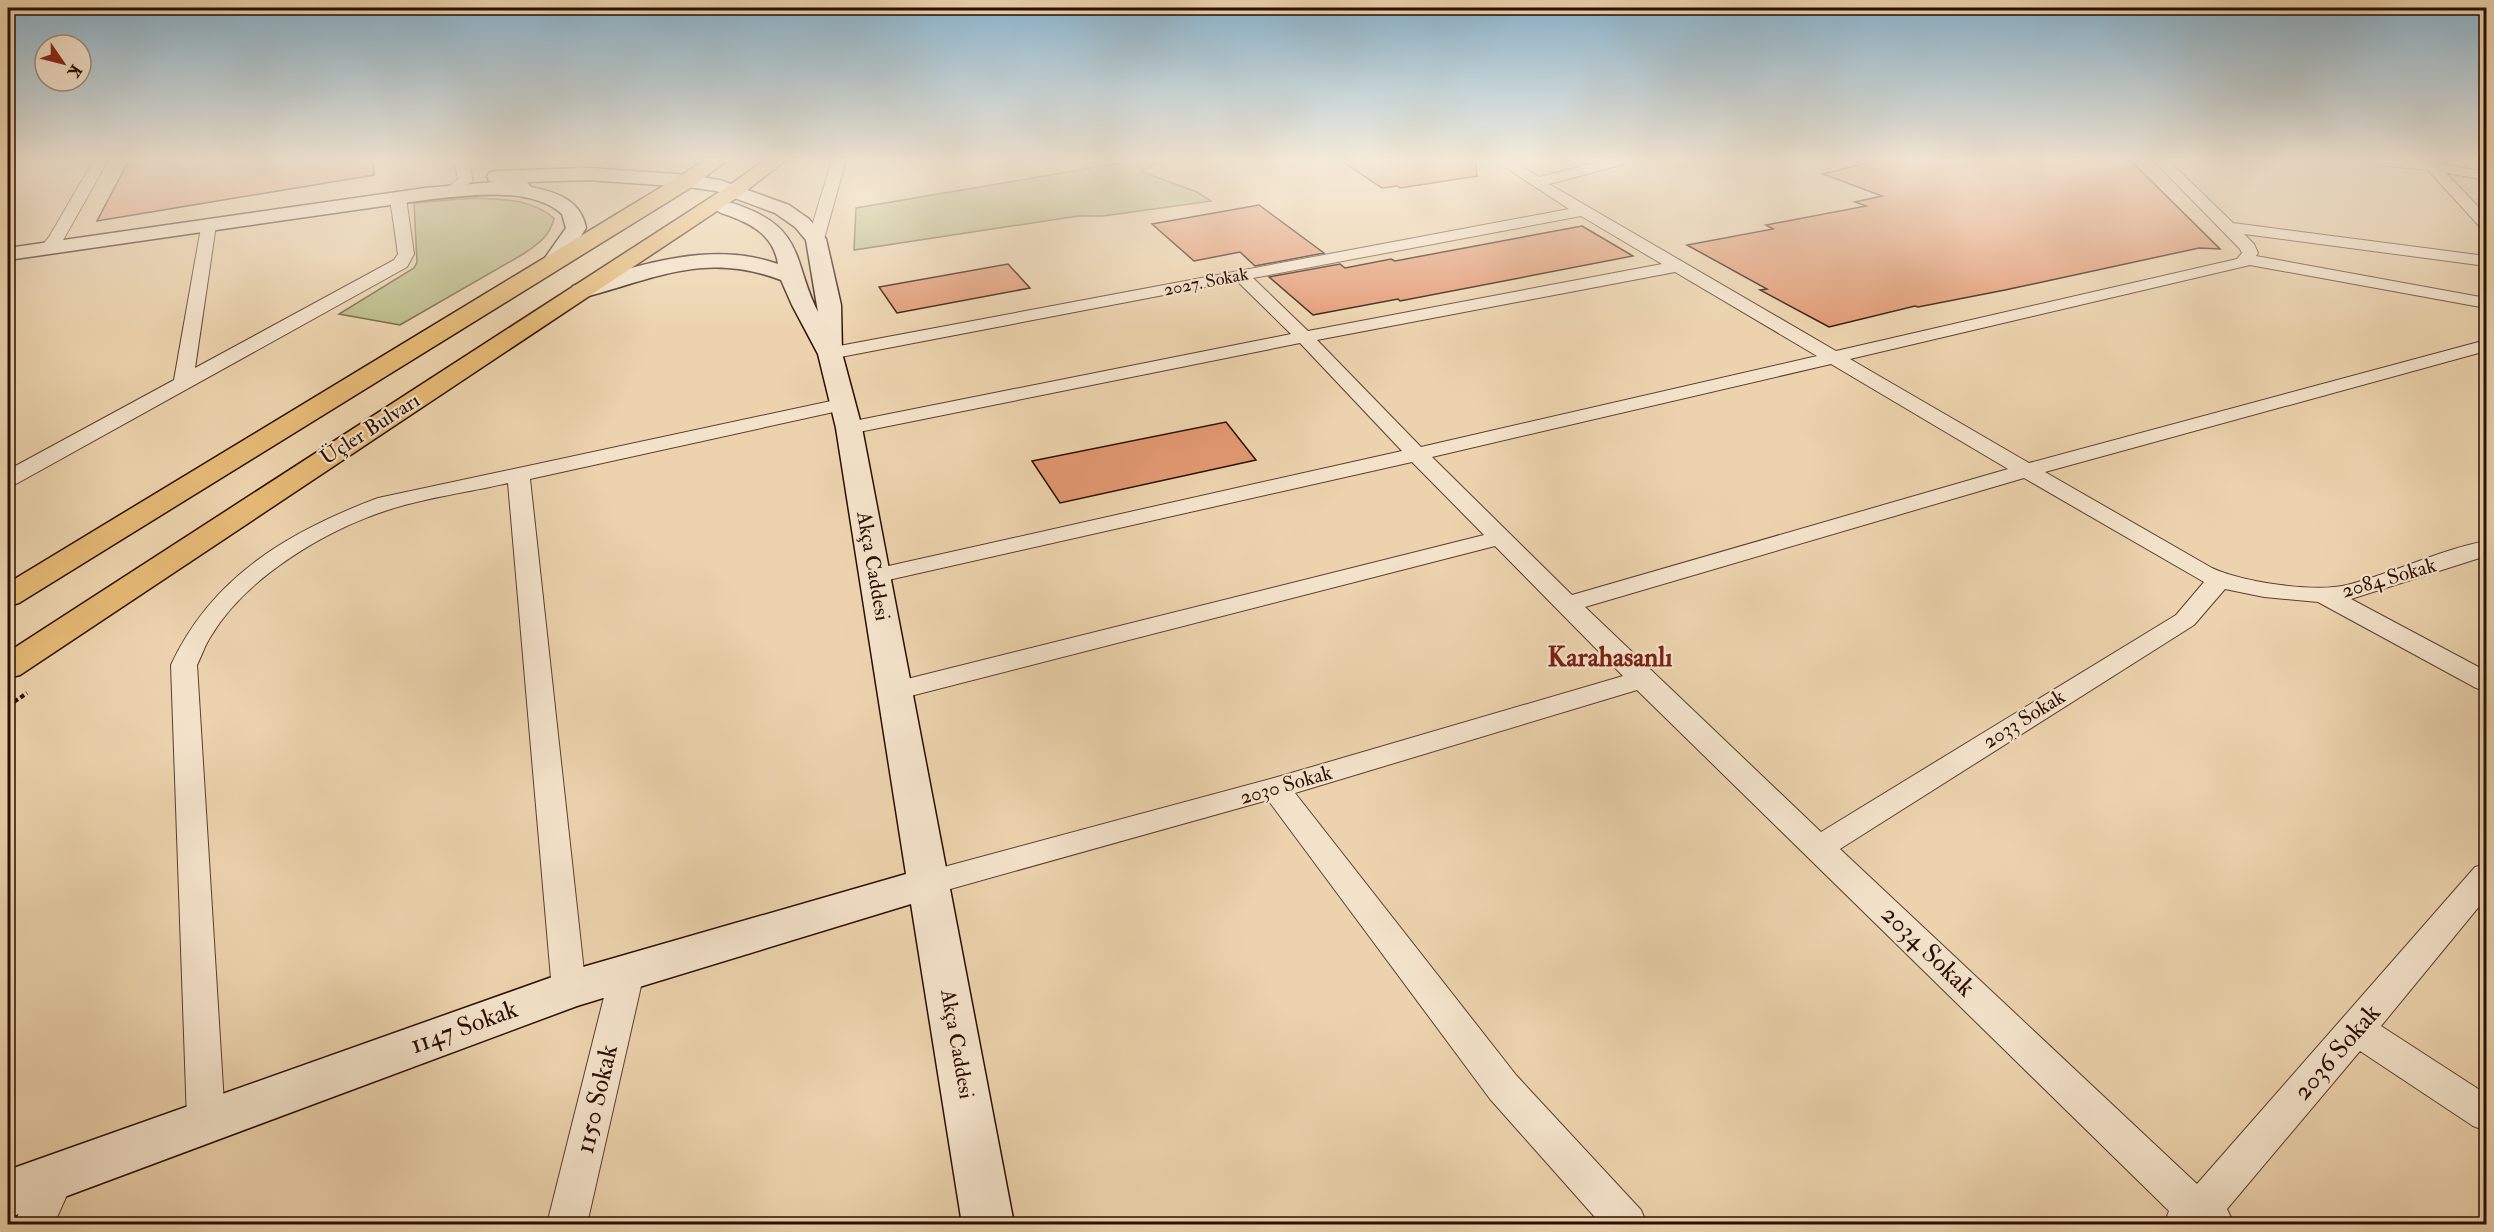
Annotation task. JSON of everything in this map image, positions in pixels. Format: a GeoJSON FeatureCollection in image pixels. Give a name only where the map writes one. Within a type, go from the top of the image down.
{"type":"FeatureCollection","features":[{"type":"Feature","properties":{"kind":"main road"},"geometry":{"type":"LineString","coordinates":[[8,596],[628,217]]}},
{"type":"Feature","properties":{"kind":"main road","name":"Üçler Bulvarı"},"geometry":{"type":"LineString","coordinates":[[8,667],[695,217]]}},
{"type":"Feature","properties":{"kind":"street"},"geometry":{"type":"LineString","coordinates":[[51,244],[67,217]]}},
{"type":"Feature","properties":{"kind":"street"},"geometry":{"type":"LineString","coordinates":[[8,254],[51,244],[242,217]]}},
{"type":"Feature","properties":{"kind":"street"},"geometry":{"type":"LineString","coordinates":[[8,246],[51,244],[261,217]]}},
{"type":"Feature","properties":{"kind":"street"},"geometry":{"type":"LineString","coordinates":[[8,479],[401,263],[406,254],[401,217]]}},
{"type":"Feature","properties":{"kind":"street"},"geometry":{"type":"LineString","coordinates":[[554,262],[576,228],[572,217]]}},
{"type":"Feature","properties":{"kind":"street"},"geometry":{"type":"LineString","coordinates":[[751,217],[772,232],[786,250],[791,276],[805,309],[830,353]]}},
{"type":"Feature","properties":{"kind":"street"},"geometry":{"type":"LineString","coordinates":[[793,217],[816,238],[822,217]]}},
{"type":"Feature","properties":{"kind":"street","name":"2027. Sokak"},"geometry":{"type":"LineString","coordinates":[[830,353],[1548,217]]}},
{"type":"Feature","properties":{"kind":"street","name":"2084 Sokak"},"geometry":{"type":"LineString","coordinates":[[1594,217],[2188,565],[2218,580],[2326,596],[2347,593],[2475,559],[2487,548]]}},
{"type":"Feature","properties":{"kind":"street"},"geometry":{"type":"LineString","coordinates":[[875,576],[1416,454],[2244,262],[2250,253],[2248,247],[2217,217]]}},
{"type":"Feature","properties":{"kind":"street"},"geometry":{"type":"LineString","coordinates":[[183,383],[208,225]]}},
{"type":"Feature","properties":{"kind":"street"},"geometry":{"type":"LineString","coordinates":[[2228,228],[2487,261]]}},
{"type":"Feature","properties":{"kind":"street","name":"Akça Caddesi"},"geometry":{"type":"LineString","coordinates":[[816,238],[830,305],[830,353],[847,416],[988,1224]]}},
{"type":"Feature","properties":{"kind":"street"},"geometry":{"type":"LineString","coordinates":[[2245,259],[2487,303]]}},
{"type":"Feature","properties":{"kind":"street"},"geometry":{"type":"LineString","coordinates":[[580,291],[646,271],[700,261],[753,263],[775,268],[791,276]]}},
{"type":"Feature","properties":{"kind":"street"},"geometry":{"type":"LineString","coordinates":[[206,1120],[184,665],[199,633],[223,603],[270,560],[332,525],[386,503],[518,473],[1304,337],[1678,266]]}},
{"type":"Feature","properties":{"kind":"street","name":"2034 Sokak"},"geometry":{"type":"LineString","coordinates":[[1240,275],[1304,337],[1566,605],[1820,847],[2199,1220]]}},
{"type":"Feature","properties":{"kind":"street"},"geometry":{"type":"LineString","coordinates":[[1566,605],[2028,470],[2487,345]]}},
{"type":"Feature","properties":{"kind":"street"},"geometry":{"type":"LineString","coordinates":[[518,473],[569,990]]}},
{"type":"Feature","properties":{"kind":"street"},"geometry":{"type":"LineString","coordinates":[[895,691],[1500,538]]}},
{"type":"Feature","properties":{"kind":"street","name":"2033 Sokak"},"geometry":{"type":"LineString","coordinates":[[1820,847],[2185,620],[2218,580]]}},
{"type":"Feature","properties":{"kind":"street"},"geometry":{"type":"LineString","coordinates":[[2326,596],[2487,682]]}},
{"type":"Feature","properties":{"kind":"street","name":"2030 Sokak"},"geometry":{"type":"LineString","coordinates":[[929,884],[1275,788],[1642,679]]}},
{"type":"Feature","properties":{"kind":"street"},"geometry":{"type":"LineString","coordinates":[[1275,788],[1503,1087],[1627,1224]]}},
{"type":"Feature","properties":{"kind":"street","name":"2036 Sokak"},"geometry":{"type":"LineString","coordinates":[[2199,1220],[2487,876]]}},
{"type":"Feature","properties":{"kind":"street","name":"1147 Sokak"},"geometry":{"type":"LineString","coordinates":[[8,1194],[206,1120],[569,990],[929,884]]}},
{"type":"Feature","properties":{"kind":"street","name":"1150 Sokak"},"geometry":{"type":"LineString","coordinates":[[567,1224],[627,973]]}},
{"type":"Feature","properties":{"kind":"street"},"geometry":{"type":"LineString","coordinates":[[2357,1029],[2487,1114]]}},
{"type":"Feature","properties":{"kind":"street"},"geometry":{"type":"LineString","coordinates":[[34,1224],[55,1177]]}},
{"type":"Feature","properties":{"kind":"path"},"geometry":{"type":"LineString","coordinates":[[8,706],[36,687]]}},
{"type":"Feature","properties":{"kind":"green space"},"geometry":{"type":"Polygon","coordinates":[[[415,217],[554,218],[550,230],[543,239],[525,253],[400,325],[339,314],[414,268],[417,262],[415,217]]]}},
{"type":"Feature","properties":{"kind":"green space"},"geometry":{"type":"Polygon","coordinates":[[[856,217],[1068,217],[854,250],[856,217]]]}},
{"type":"Feature","properties":{"kind":"building"},"geometry":{"type":"Polygon","coordinates":[[[99,217],[118,217],[97,221],[99,217]]]}},
{"type":"Feature","properties":{"kind":"building"},"geometry":{"type":"Polygon","coordinates":[[[1189,217],[1276,217],[1324,253],[1255,266],[1240,252],[1194,261],[1152,224],[1189,217]]]}},
{"type":"Feature","properties":{"kind":"building"},"geometry":{"type":"Polygon","coordinates":[[[1806,217],[2188,217],[2220,249],[2199,248],[2005,290],[1915,306],[1829,327],[1760,290],[1767,289],[1687,245],[1773,229],[1766,225],[1806,217]]]}},
{"type":"Feature","properties":{"kind":"building"},"geometry":{"type":"Polygon","coordinates":[[[1582,226],[1633,256],[1400,301],[1398,299],[1313,315],[1269,277],[1340,264],[1345,268],[1391,259],[1395,261],[1582,226]]]}},
{"type":"Feature","properties":{"kind":"building"},"geometry":{"type":"Polygon","coordinates":[[[1008,264],[1030,288],[897,313],[879,287],[1008,264]]]}},
{"type":"Feature","properties":{"kind":"building"},"geometry":{"type":"Polygon","coordinates":[[[1226,422],[1256,460],[1060,503],[1032,461],[1226,422]]]}},
{"type":"Feature","properties":{"kind":"district","name":"Karahasanlı"},"geometry":{"type":"Point","coordinates":[1610,657]}}]}
